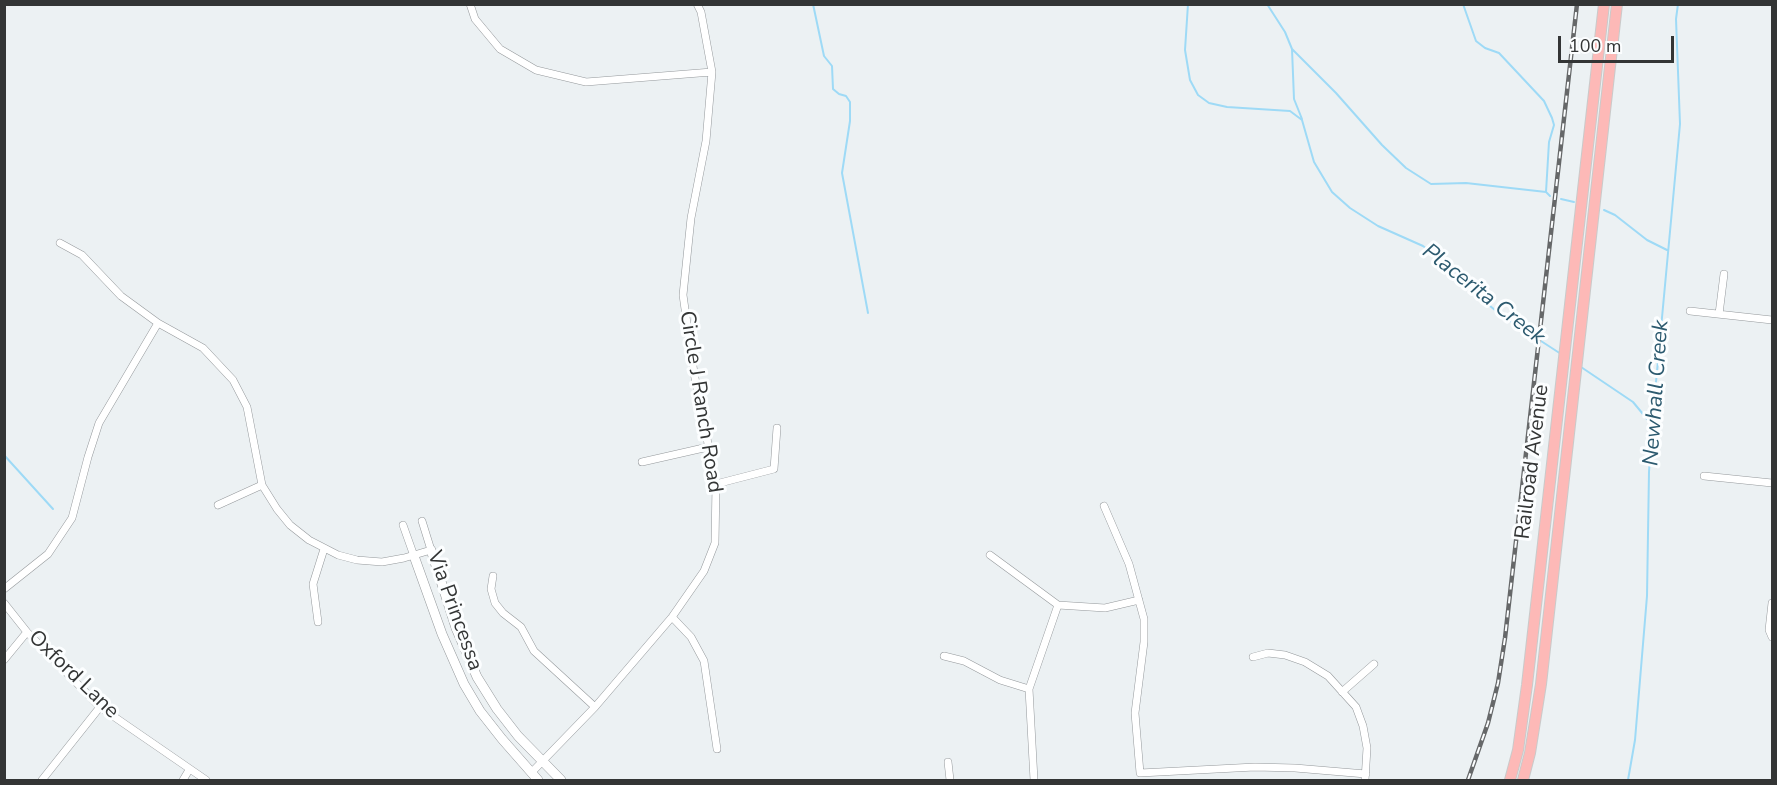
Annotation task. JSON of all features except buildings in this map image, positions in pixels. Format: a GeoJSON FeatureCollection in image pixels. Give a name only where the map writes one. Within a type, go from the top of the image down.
{"type":"FeatureCollection","features":[{"type":"Feature","properties":{"kind":"main road","name":"Railroad Avenue"},"geometry":{"type":"LineString","coordinates":[[1510,780],[1518,750],[1526,696],[1604,4]]}},
{"type":"Feature","properties":{"kind":"main road","name":"Railroad Avenue"},"geometry":{"type":"LineString","coordinates":[[1523,780],[1530,753],[1541,684],[1617,4]]}},
{"type":"Feature","properties":{"kind":"main road"},"geometry":{"type":"LineString","coordinates":[[1601,28],[1606,34],[1603,78],[1608,86]]}},
{"type":"Feature","properties":{"kind":"street"},"geometry":{"type":"LineString","coordinates":[[470,4],[475,20],[500,49],[536,70],[586,82],[712,72]]}},
{"type":"Feature","properties":{"kind":"street","name":"Circle J Ranch Road"},"geometry":{"type":"LineString","coordinates":[[531,773],[594,707],[672,617],[704,571],[715,543],[716,484],[694,373],[683,295],[691,218],[706,141],[712,72],[701,12],[697,4]]}},
{"type":"Feature","properties":{"kind":"street"},"geometry":{"type":"LineString","coordinates":[[60,243],[82,255],[121,296],[158,322],[203,348],[233,380],[247,407],[262,485],[290,525],[324,549],[357,560],[382,562],[431,550]]}},
{"type":"Feature","properties":{"kind":"street"},"geometry":{"type":"LineString","coordinates":[[1719,314],[1724,274]]}},
{"type":"Feature","properties":{"kind":"street"},"geometry":{"type":"LineString","coordinates":[[1690,311],[1773,320]]}},
{"type":"Feature","properties":{"kind":"street"},"geometry":{"type":"LineString","coordinates":[[4,589],[48,554],[72,518],[99,423],[158,322]]}},
{"type":"Feature","properties":{"kind":"street"},"geometry":{"type":"LineString","coordinates":[[716,484],[774,469],[777,428]]}},
{"type":"Feature","properties":{"kind":"street"},"geometry":{"type":"LineString","coordinates":[[642,462],[708,447]]}},
{"type":"Feature","properties":{"kind":"street"},"geometry":{"type":"LineString","coordinates":[[1704,476],[1773,483]]}},
{"type":"Feature","properties":{"kind":"street"},"geometry":{"type":"LineString","coordinates":[[218,505],[262,485]]}},
{"type":"Feature","properties":{"kind":"street"},"geometry":{"type":"LineString","coordinates":[[1104,506],[1129,564],[1144,619],[1144,642],[1135,713],[1140,773],[1255,767],[1295,768],[1366,777],[1367,748],[1363,726],[1356,707],[1328,676],[1305,662],[1285,655],[1268,653],[1253,657]]}},
{"type":"Feature","properties":{"kind":"street","name":"Via Princessa"},"geometry":{"type":"LineString","coordinates":[[422,521],[456,628],[477,677],[497,709],[542,762],[561,780]]}},
{"type":"Feature","properties":{"kind":"street","name":"Via Princessa"},"geometry":{"type":"LineString","coordinates":[[403,525],[441,634],[464,684],[480,711],[538,780]]}},
{"type":"Feature","properties":{"kind":"street"},"geometry":{"type":"LineString","coordinates":[[318,622],[313,584],[324,549]]}},
{"type":"Feature","properties":{"kind":"street"},"geometry":{"type":"LineString","coordinates":[[990,555],[1058,605],[1104,608],[1139,600]]}},
{"type":"Feature","properties":{"kind":"street"},"geometry":{"type":"LineString","coordinates":[[493,576],[491,589],[495,603],[503,613],[521,627],[534,651],[594,707]]}},
{"type":"Feature","properties":{"kind":"street","name":"Oxford Lane"},"geometry":{"type":"LineString","coordinates":[[4,603],[27,632],[100,707],[206,780]]}},
{"type":"Feature","properties":{"kind":"street"},"geometry":{"type":"LineString","coordinates":[[1772,637],[1769,630],[1773,603]]}},
{"type":"Feature","properties":{"kind":"street"},"geometry":{"type":"LineString","coordinates":[[1034,780],[1029,689],[1058,605]]}},
{"type":"Feature","properties":{"kind":"street"},"geometry":{"type":"LineString","coordinates":[[672,617],[691,637],[704,662],[717,749]]}},
{"type":"Feature","properties":{"kind":"street"},"geometry":{"type":"LineString","coordinates":[[4,660],[27,632]]}},
{"type":"Feature","properties":{"kind":"street"},"geometry":{"type":"LineString","coordinates":[[944,656],[964,661],[1000,680],[1029,689]]}},
{"type":"Feature","properties":{"kind":"street"},"geometry":{"type":"LineString","coordinates":[[1342,692],[1374,664]]}},
{"type":"Feature","properties":{"kind":"street"},"geometry":{"type":"LineString","coordinates":[[42,780],[100,707]]}},
{"type":"Feature","properties":{"kind":"street"},"geometry":{"type":"LineString","coordinates":[[948,762],[950,780]]}},
{"type":"Feature","properties":{"kind":"street"},"geometry":{"type":"LineString","coordinates":[[183,780],[189,770]]}},
{"type":"Feature","properties":{"kind":"waterway"},"geometry":{"type":"LineString","coordinates":[[813,4],[824,56],[832,66],[833,89],[846,96],[850,102],[850,121],[842,173],[868,313]]}},
{"type":"Feature","properties":{"kind":"waterway","name":"Placerita Creek"},"geometry":{"type":"LineString","coordinates":[[1188,4],[1185,50],[1190,80],[1198,95],[1209,103],[1227,107],[1290,111],[1302,120],[1314,162],[1332,192],[1350,208],[1378,226],[1423,246],[1455,270],[1484,301],[1501,315],[1561,354]]}},
{"type":"Feature","properties":{"kind":"waterway"},"geometry":{"type":"LineString","coordinates":[[1267,4],[1285,32],[1292,49],[1294,99],[1302,119]]}},
{"type":"Feature","properties":{"kind":"waterway"},"geometry":{"type":"LineString","coordinates":[[1463,4],[1476,41],[1485,48],[1499,53],[1544,101],[1552,118],[1554,125],[1549,142],[1546,192],[1550,196]]}},
{"type":"Feature","properties":{"kind":"waterway","name":"Newhall Creek"},"geometry":{"type":"LineString","coordinates":[[1628,780],[1635,740],[1647,596],[1652,425],[1680,124],[1676,19],[1678,4]]}},
{"type":"Feature","properties":{"kind":"waterway"},"geometry":{"type":"LineString","coordinates":[[1292,49],[1336,93],[1382,145],[1406,168],[1431,184],[1466,183],[1546,192]]}},
{"type":"Feature","properties":{"kind":"waterway"},"geometry":{"type":"LineString","coordinates":[[1561,199],[1574,202]]}},
{"type":"Feature","properties":{"kind":"waterway"},"geometry":{"type":"LineString","coordinates":[[1604,210],[1615,215],[1647,240],[1667,250]]}},
{"type":"Feature","properties":{"kind":"waterway","name":"Placerita Creek"},"geometry":{"type":"LineString","coordinates":[[1581,367],[1633,402],[1652,425]]}},
{"type":"Feature","properties":{"kind":"waterway"},"geometry":{"type":"LineString","coordinates":[[4,455],[53,509]]}},
{"type":"Feature","properties":{"kind":"railway"},"geometry":{"type":"LineString","coordinates":[[1468,780],[1488,723],[1498,683],[1505,638],[1577,4]]}}]}
